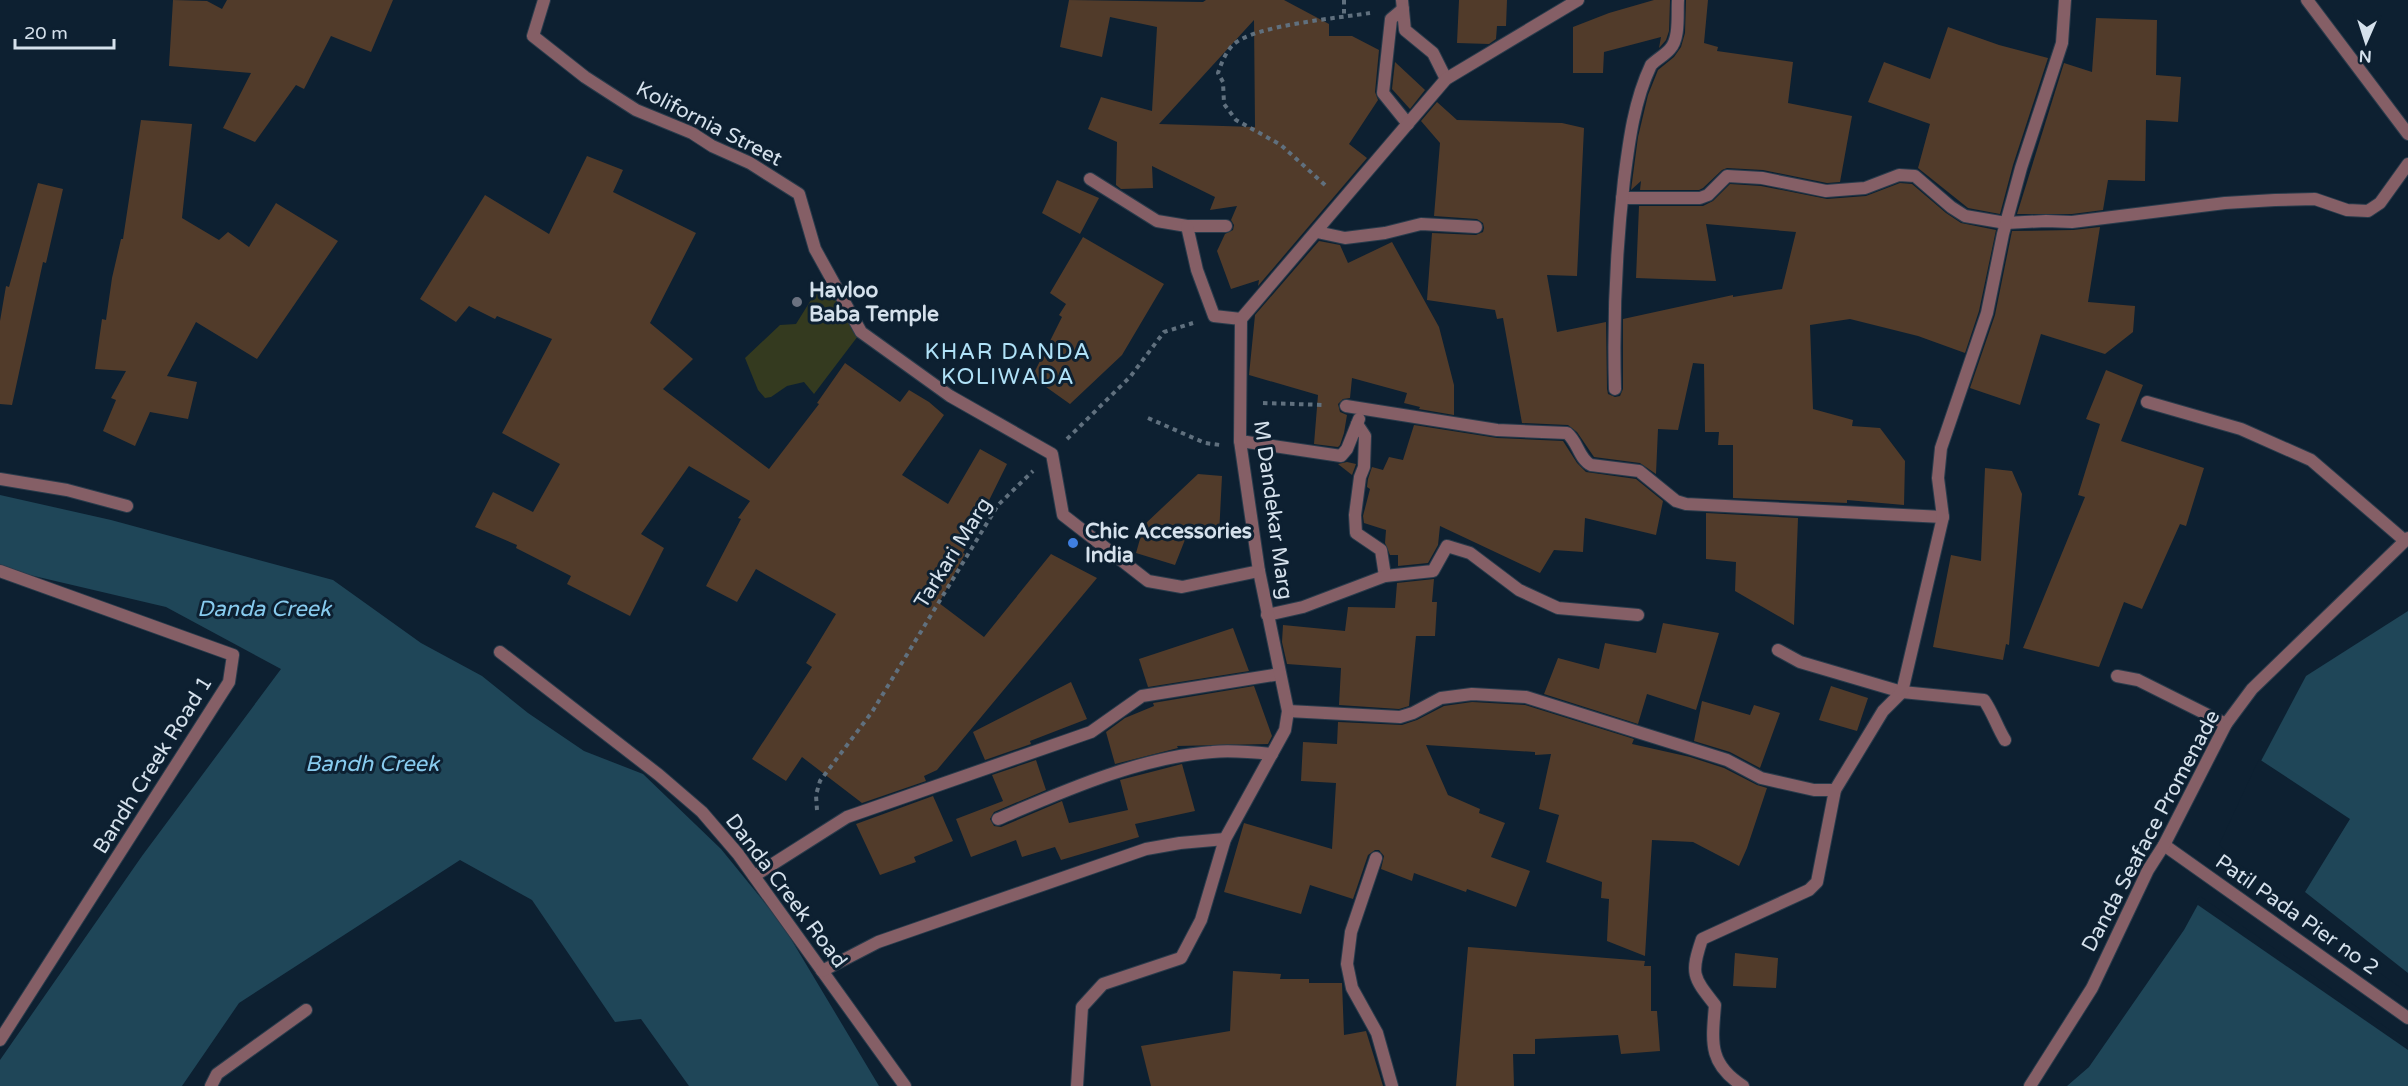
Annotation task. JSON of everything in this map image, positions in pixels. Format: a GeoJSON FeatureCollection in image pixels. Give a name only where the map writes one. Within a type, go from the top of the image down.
{"type":"FeatureCollection","features":[{"type":"Feature","properties":{"kind":"street","name":"Kolifornia Street"},"geometry":{"type":"LineString","coordinates":[[544,0],[534,36],[585,77],[636,110],[692,133],[712,146],[750,163],[799,194],[815,249],[861,332],[950,396],[1052,453]]}},
{"type":"Feature","properties":{"kind":"street"},"geometry":{"type":"LineString","coordinates":[[1187,226],[1197,270],[1214,316],[1240,319],[1343,202],[1446,79],[1578,0]]}},
{"type":"Feature","properties":{"kind":"street"},"geometry":{"type":"LineString","coordinates":[[1615,390],[1613,316],[1622,198],[1630,132],[1651,65],[1669,51],[1675,41],[1678,0]]}},
{"type":"Feature","properties":{"kind":"street"},"geometry":{"type":"LineString","coordinates":[[1743,1086],[1717,1063],[1712,1039],[1715,1005],[1696,981],[1695,960],[1702,939],[1809,890],[1817,882],[1835,790],[1883,711],[1902,692],[1943,517],[1938,478],[1941,448],[1987,313],[2006,224],[2021,168],[2062,43],[2065,0]]}},
{"type":"Feature","properties":{"kind":"street"},"geometry":{"type":"LineString","coordinates":[[2307,0],[2408,134]]}},
{"type":"Feature","properties":{"kind":"street"},"geometry":{"type":"LineString","coordinates":[[1400,7],[1405,30],[1433,52],[1446,79]]}},
{"type":"Feature","properties":{"kind":"street"},"geometry":{"type":"LineString","coordinates":[[1400,7],[1391,19],[1383,93],[1408,124]]}},
{"type":"Feature","properties":{"kind":"street"},"geometry":{"type":"LineString","coordinates":[[1622,198],[1701,198],[1708,195],[1727,176],[1762,178],[1826,192],[1865,188],[1899,176],[1915,176],[1965,216],[2006,224],[2072,222],[2225,203],[2275,200],[2315,200],[2347,210],[2368,211],[2380,203],[2408,164]]}},
{"type":"Feature","properties":{"kind":"street"},"geometry":{"type":"LineString","coordinates":[[1090,179],[1157,221],[1187,226],[1226,226]]}},
{"type":"Feature","properties":{"kind":"street"},"geometry":{"type":"LineString","coordinates":[[1317,232],[1345,238],[1385,233],[1421,224],[1476,227]]}},
{"type":"Feature","properties":{"kind":"street","name":"M Dandekar Marg"},"geometry":{"type":"LineString","coordinates":[[1077,1086],[1082,1007],[1103,984],[1181,958],[1201,920],[1225,839],[1285,730],[1288,711],[1259,571],[1240,441],[1240,319]]}},
{"type":"Feature","properties":{"kind":"street"},"geometry":{"type":"LineString","coordinates":[[2147,402],[2241,429],[2311,459],[2406,539]]}},
{"type":"Feature","properties":{"kind":"street"},"geometry":{"type":"LineString","coordinates":[[1346,406],[1497,430],[1567,433],[1575,440],[1585,462],[1591,465],[1639,471],[1676,501],[1686,504],[1943,517]]}},
{"type":"Feature","properties":{"kind":"street"},"geometry":{"type":"LineString","coordinates":[[1240,441],[1341,456],[1347,449],[1363,409]]}},
{"type":"Feature","properties":{"kind":"street"},"geometry":{"type":"LineString","coordinates":[[1357,424],[1365,436],[1364,466],[1360,477],[1355,514],[1356,533],[1381,550],[1385,576]]}},
{"type":"Feature","properties":{"kind":"street"},"geometry":{"type":"LineString","coordinates":[[1052,453],[1063,515],[1148,581],[1182,587],[1259,571]]}},
{"type":"Feature","properties":{"kind":"street"},"geometry":{"type":"LineString","coordinates":[[0,479],[67,490],[127,506]]}},
{"type":"Feature","properties":{"kind":"street","name":"Danda Seaface Promenade"},"geometry":{"type":"LineString","coordinates":[[2030,1086],[2092,988],[2148,870],[2164,845],[2226,724],[2252,689],[2406,539]]}},
{"type":"Feature","properties":{"kind":"street"},"geometry":{"type":"LineString","coordinates":[[1268,615],[1303,607],[1385,576],[1433,571],[1447,546],[1470,553],[1519,590],[1558,608],[1638,615]]}},
{"type":"Feature","properties":{"kind":"street","name":"Bandh Creek Road 1"},"geometry":{"type":"LineString","coordinates":[[0,571],[233,656],[229,682],[0,1040]]}},
{"type":"Feature","properties":{"kind":"street"},"geometry":{"type":"LineString","coordinates":[[1778,650],[1800,662],[1902,692],[1984,700],[2005,740]]}},
{"type":"Feature","properties":{"kind":"street","name":"Danda Creek Road"},"geometry":{"type":"LineString","coordinates":[[500,652],[702,812],[738,854],[905,1086]]}},
{"type":"Feature","properties":{"kind":"street"},"geometry":{"type":"LineString","coordinates":[[754,876],[847,818],[1091,732],[1142,696],[1280,674]]}},
{"type":"Feature","properties":{"kind":"street"},"geometry":{"type":"LineString","coordinates":[[2118,675],[2138,680],[2226,724]]}},
{"type":"Feature","properties":{"kind":"street"},"geometry":{"type":"LineString","coordinates":[[1288,711],[1400,717],[1442,698],[1472,694],[1526,697],[1727,760],[1761,778],[1814,790],[1835,790]]}},
{"type":"Feature","properties":{"kind":"street"},"geometry":{"type":"LineString","coordinates":[[998,819],[1083,783],[1170,758],[1211,752],[1272,754]]}},
{"type":"Feature","properties":{"kind":"street"},"geometry":{"type":"LineString","coordinates":[[822,971],[878,942],[1146,849],[1225,839]]}},
{"type":"Feature","properties":{"kind":"street","name":"Patil Pada Pier no 2"},"geometry":{"type":"LineString","coordinates":[[2164,845],[2408,1018]]}},
{"type":"Feature","properties":{"kind":"street"},"geometry":{"type":"LineString","coordinates":[[1376,858],[1351,932],[1347,964],[1352,988],[1377,1033],[1392,1086]]}},
{"type":"Feature","properties":{"kind":"street"},"geometry":{"type":"LineString","coordinates":[[212,1086],[217,1074],[306,1010]]}},
{"type":"Feature","properties":{"kind":"path"},"geometry":{"type":"LineString","coordinates":[[1344,0],[1344,17]]}},
{"type":"Feature","properties":{"kind":"path"},"geometry":{"type":"LineString","coordinates":[[1343,202],[1281,145],[1236,120],[1224,104],[1223,82],[1218,73],[1233,45],[1256,32],[1400,7]]}},
{"type":"Feature","properties":{"kind":"path","name":"Tarkari Marg"},"geometry":{"type":"LineString","coordinates":[[816,837],[816,795],[820,781],[872,712],[998,505],[1130,377],[1164,332],[1214,316]]}},
{"type":"Feature","properties":{"kind":"path"},"geometry":{"type":"LineString","coordinates":[[1240,402],[1346,406]]}},
{"type":"Feature","properties":{"kind":"path"},"geometry":{"type":"LineString","coordinates":[[1148,418],[1205,443],[1223,446],[1240,441]]}},
{"type":"Feature","properties":{"kind":"green space"},"geometry":{"type":"Polygon","coordinates":[[[829,271],[861,332],[814,394],[804,382],[787,386],[771,397],[765,398],[758,390],[745,358],[780,325],[796,324],[829,271]]]}},
{"type":"Feature","properties":{"kind":"water","name":"Bandh Creek"},"geometry":{"type":"Polygon","coordinates":[[[0,495],[111,520],[333,580],[421,643],[482,676],[528,713],[584,751],[643,774],[721,849],[782,924],[879,1086],[689,1086],[641,1019],[615,1022],[532,900],[460,860],[239,1003],[182,1086],[0,1086],[0,1060],[142,856],[281,669],[166,607],[0,568],[0,495]]]}},
{"type":"Feature","properties":{"kind":"water"},"geometry":{"type":"Polygon","coordinates":[[[2408,611],[2408,990],[2221,843],[2306,676],[2408,611]]]}},
{"type":"Feature","properties":{"kind":"water"},"geometry":{"type":"Polygon","coordinates":[[[2201,899],[2408,1047],[2408,1086],[2067,1086],[2089,1067],[2184,930],[2201,899]]]}},
{"type":"Feature","properties":{"kind":"pier"},"geometry":{"type":"Polygon","coordinates":[[[2259,759],[2350,819],[2305,892],[2408,973],[2408,993],[2287,907],[2219,845],[2259,759]]]}},
{"type":"Feature","properties":{"kind":"pier"},"geometry":{"type":"Polygon","coordinates":[[[2200,896],[2408,1043],[2408,1050],[2195,903],[2200,896]]]}},
{"type":"Feature","properties":{"kind":"building"},"geometry":{"type":"Polygon","coordinates":[[[173,0],[207,1],[222,9],[227,0],[393,0],[371,52],[331,36],[304,89],[296,85],[255,142],[223,128],[251,73],[169,66],[173,0]]]}},
{"type":"Feature","properties":{"kind":"building"},"geometry":{"type":"Polygon","coordinates":[[[1069,0],[1203,2],[1206,0],[1284,0],[1329,24],[1329,36],[1352,36],[1379,50],[1375,92],[1378,100],[1349,144],[1367,158],[1258,286],[1259,280],[1231,289],[1217,251],[1225,234],[1233,230],[1234,225],[1231,220],[1237,206],[1210,210],[1215,197],[1152,166],[1153,188],[1121,189],[1116,185],[1117,142],[1088,129],[1101,97],[1152,111],[1157,27],[1110,17],[1102,57],[1060,47],[1069,0]],[[1254,20],[1159,124],[1255,127],[1254,20]]]}},
{"type":"Feature","properties":{"kind":"building"},"geometry":{"type":"Polygon","coordinates":[[[1459,0],[1507,0],[1506,26],[1497,26],[1496,39],[1489,44],[1457,43],[1459,0]]]}},
{"type":"Feature","properties":{"kind":"building"},"geometry":{"type":"Polygon","coordinates":[[[1654,0],[1670,0],[1669,31],[1666,40],[1659,48],[1661,37],[1604,52],[1603,73],[1573,73],[1573,27],[1609,13],[1654,0]]]}},
{"type":"Feature","properties":{"kind":"building"},"geometry":{"type":"Polygon","coordinates":[[[1686,0],[1708,0],[1704,43],[1718,47],[1717,51],[1793,62],[1788,103],[1852,116],[1840,182],[1827,183],[1763,170],[1727,168],[1699,190],[1640,190],[1641,181],[1631,190],[1638,137],[1648,95],[1658,70],[1674,57],[1681,47],[1685,33],[1686,0]]]}},
{"type":"Feature","properties":{"kind":"building"},"geometry":{"type":"Polygon","coordinates":[[[2096,18],[2157,20],[2156,75],[2181,77],[2178,122],[2146,120],[2145,181],[2108,180],[2103,210],[2072,214],[2017,214],[2064,63],[2092,72],[2096,18]]]}},
{"type":"Feature","properties":{"kind":"building"},"geometry":{"type":"Polygon","coordinates":[[[1948,27],[1999,45],[2048,58],[2013,165],[2000,214],[1968,208],[1918,168],[1930,124],[1868,102],[1884,62],[1930,79],[1948,27]]]}},
{"type":"Feature","properties":{"kind":"building"},"geometry":{"type":"Polygon","coordinates":[[[1395,62],[1425,90],[1410,109],[1392,89],[1395,62]]]}},
{"type":"Feature","properties":{"kind":"building"},"geometry":{"type":"Polygon","coordinates":[[[1437,102],[1457,120],[1562,123],[1584,128],[1577,276],[1547,275],[1557,332],[1606,322],[1607,389],[1608,394],[1615,397],[1620,396],[1623,389],[1623,319],[1733,295],[1733,297],[1782,289],[1796,232],[1706,224],[1716,281],[1636,278],[1639,206],[1703,206],[1713,201],[1730,184],[1761,186],[1827,199],[1866,196],[1900,183],[1912,184],[1961,223],[1996,230],[1979,311],[1965,353],[1918,336],[1850,319],[1810,325],[1813,409],[1853,420],[1852,426],[1880,428],[1905,461],[1904,505],[1847,500],[1847,503],[1733,498],[1733,445],[1718,445],[1719,432],[1705,432],[1704,364],[1693,363],[1678,430],[1658,429],[1656,474],[1640,463],[1594,457],[1577,432],[1568,425],[1522,423],[1503,318],[1497,319],[1495,310],[1427,300],[1432,233],[1476,235],[1483,232],[1484,228],[1483,223],[1477,219],[1434,216],[1440,143],[1421,121],[1437,102]]]}},
{"type":"Feature","properties":{"kind":"building"},"geometry":{"type":"Polygon","coordinates":[[[141,120],[192,124],[182,218],[219,240],[228,232],[249,247],[276,203],[338,241],[257,359],[196,322],[167,376],[197,382],[188,419],[150,412],[135,446],[103,431],[116,400],[111,398],[126,371],[95,369],[102,319],[106,320],[112,278],[121,239],[123,239],[141,120]]]}},
{"type":"Feature","properties":{"kind":"building"},"geometry":{"type":"Polygon","coordinates":[[[587,156],[623,170],[613,192],[696,233],[650,323],[693,359],[663,389],[769,469],[819,404],[817,403],[845,363],[900,402],[909,390],[929,402],[944,415],[902,475],[948,504],[980,449],[1007,464],[963,553],[965,554],[939,603],[984,637],[1051,554],[1097,578],[937,770],[924,776],[926,781],[862,803],[802,757],[786,781],[752,759],[812,667],[806,663],[836,614],[756,569],[737,602],[706,586],[741,519],[738,518],[750,501],[689,466],[641,534],[664,548],[630,616],[567,584],[571,576],[516,548],[517,545],[475,527],[493,492],[533,512],[560,464],[502,433],[552,339],[497,316],[495,319],[469,306],[456,322],[420,299],[485,195],[549,234],[587,156]]]}},
{"type":"Feature","properties":{"kind":"building"},"geometry":{"type":"Polygon","coordinates":[[[1057,180],[1099,198],[1080,234],[1042,213],[1057,180]]]}},
{"type":"Feature","properties":{"kind":"building"},"geometry":{"type":"Polygon","coordinates":[[[38,183],[63,189],[46,263],[43,262],[12,405],[0,404],[0,321],[6,286],[9,287],[38,183]]]}},
{"type":"Feature","properties":{"kind":"building"},"geometry":{"type":"Polygon","coordinates":[[[2100,227],[2088,302],[2135,306],[2133,332],[2105,354],[2041,334],[2020,405],[1970,388],[1995,315],[2012,231],[2100,227]]]}},
{"type":"Feature","properties":{"kind":"building"},"geometry":{"type":"Polygon","coordinates":[[[1083,237],[1164,284],[1122,355],[1070,404],[1032,377],[1062,317],[1059,315],[1066,304],[1050,293],[1083,237]]]}},
{"type":"Feature","properties":{"kind":"building"},"geometry":{"type":"Polygon","coordinates":[[[1319,241],[1340,245],[1348,263],[1392,242],[1439,327],[1454,385],[1454,415],[1419,409],[1420,407],[1404,403],[1407,393],[1352,378],[1350,398],[1343,399],[1338,404],[1340,412],[1347,415],[1340,445],[1338,447],[1314,444],[1318,395],[1249,375],[1255,315],[1319,241]]]}},
{"type":"Feature","properties":{"kind":"building"},"geometry":{"type":"Polygon","coordinates":[[[2106,370],[2143,385],[2121,441],[2204,468],[2186,526],[2180,524],[2142,609],[2124,602],[2099,667],[2023,648],[2085,497],[2078,495],[2100,424],[2086,419],[2106,370]]]}},
{"type":"Feature","properties":{"kind":"building"},"geometry":{"type":"Polygon","coordinates":[[[1414,425],[1497,438],[1563,441],[1577,463],[1586,472],[1636,479],[1663,501],[1656,535],[1585,518],[1583,552],[1554,550],[1540,573],[1440,526],[1438,545],[1428,563],[1398,566],[1398,555],[1390,555],[1385,543],[1386,530],[1364,523],[1363,516],[1370,489],[1367,487],[1372,467],[1383,470],[1389,457],[1403,460],[1414,425]]]}},
{"type":"Feature","properties":{"kind":"building"},"geometry":{"type":"Polygon","coordinates":[[[1347,462],[1356,464],[1352,475],[1338,464],[1347,462]]]}},
{"type":"Feature","properties":{"kind":"building"},"geometry":{"type":"Polygon","coordinates":[[[1985,468],[2012,471],[2022,494],[2009,645],[2006,644],[2003,660],[1933,647],[1951,555],[1981,561],[1985,468]]]}},
{"type":"Feature","properties":{"kind":"building"},"geometry":{"type":"Polygon","coordinates":[[[1198,474],[1222,476],[1219,535],[1190,527],[1175,565],[1136,553],[1144,525],[1198,474]]]}},
{"type":"Feature","properties":{"kind":"building"},"geometry":{"type":"Polygon","coordinates":[[[1706,513],[1798,518],[1794,625],[1735,591],[1736,562],[1706,559],[1706,513]]]}},
{"type":"Feature","properties":{"kind":"building"},"geometry":{"type":"Polygon","coordinates":[[[1434,579],[1432,602],[1437,602],[1435,636],[1416,636],[1409,706],[1399,709],[1339,705],[1341,668],[1287,664],[1282,642],[1283,625],[1345,631],[1348,607],[1395,608],[1397,583],[1434,579]]]}},
{"type":"Feature","properties":{"kind":"building"},"geometry":{"type":"Polygon","coordinates":[[[1663,623],[1719,633],[1696,710],[1647,694],[1638,724],[1544,694],[1558,658],[1599,669],[1605,643],[1656,653],[1663,623]]]}},
{"type":"Feature","properties":{"kind":"building"},"geometry":{"type":"Polygon","coordinates":[[[1233,628],[1249,671],[1148,687],[1139,659],[1233,628]]]}},
{"type":"Feature","properties":{"kind":"building"},"geometry":{"type":"Polygon","coordinates":[[[1071,682],[1087,719],[1030,741],[1031,744],[985,760],[973,732],[1071,682]]]}},
{"type":"Feature","properties":{"kind":"building"},"geometry":{"type":"Polygon","coordinates":[[[1254,686],[1272,736],[1268,744],[1177,746],[1178,748],[1115,764],[1106,732],[1125,718],[1154,706],[1153,703],[1254,686]]]}},
{"type":"Feature","properties":{"kind":"building"},"geometry":{"type":"Polygon","coordinates":[[[1831,686],[1868,698],[1857,731],[1819,720],[1831,686]]]}},
{"type":"Feature","properties":{"kind":"building"},"geometry":{"type":"Polygon","coordinates":[[[1702,701],[1750,715],[1754,705],[1780,713],[1760,768],[1730,752],[1694,741],[1702,701]]]}},
{"type":"Feature","properties":{"kind":"building"},"geometry":{"type":"Polygon","coordinates":[[[1472,702],[1525,705],[1634,739],[1632,744],[1690,757],[1724,768],[1767,788],[1739,866],[1693,842],[1652,840],[1645,956],[1607,941],[1609,899],[1601,898],[1602,882],[1546,862],[1559,815],[1539,809],[1551,754],[1535,755],[1535,752],[1426,745],[1448,795],[1480,809],[1479,813],[1505,823],[1491,857],[1530,871],[1516,907],[1414,873],[1412,881],[1381,869],[1384,856],[1379,850],[1368,855],[1353,899],[1310,885],[1301,914],[1224,892],[1244,823],[1332,849],[1336,783],[1301,781],[1303,742],[1337,744],[1338,722],[1402,725],[1444,706],[1472,702]]]}},
{"type":"Feature","properties":{"kind":"building"},"geometry":{"type":"Polygon","coordinates":[[[1036,760],[1046,790],[994,812],[990,819],[994,826],[1001,827],[1062,801],[1069,823],[1128,810],[1120,780],[1182,764],[1195,811],[1135,824],[1139,837],[1061,860],[1055,847],[1022,857],[1016,840],[971,857],[956,819],[1003,801],[992,775],[1036,760]]]}},
{"type":"Feature","properties":{"kind":"building"},"geometry":{"type":"Polygon","coordinates":[[[933,796],[953,841],[914,857],[916,862],[880,875],[856,824],[933,796]]]}},
{"type":"Feature","properties":{"kind":"building"},"geometry":{"type":"Polygon","coordinates":[[[1468,947],[1645,961],[1644,966],[1651,966],[1651,1011],[1657,1011],[1660,1051],[1621,1054],[1618,1035],[1535,1039],[1535,1054],[1513,1054],[1514,1086],[1456,1086],[1468,947]]]}},
{"type":"Feature","properties":{"kind":"building"},"geometry":{"type":"Polygon","coordinates":[[[1735,953],[1778,958],[1776,988],[1733,986],[1735,953]]]}},
{"type":"Feature","properties":{"kind":"building"},"geometry":{"type":"Polygon","coordinates":[[[1233,971],[1281,974],[1280,979],[1309,979],[1309,983],[1342,983],[1344,1035],[1366,1031],[1383,1086],[1151,1086],[1141,1046],[1230,1031],[1233,971]]]}},
{"type":"Feature","properties":{"kind":"place","name":"Havloo Baba Temple"},"geometry":{"type":"Point","coordinates":[797,302]}},
{"type":"Feature","properties":{"kind":"place","name":"Chic Accessories India"},"geometry":{"type":"Point","coordinates":[1073,543]}},
{"type":"Feature","properties":{"kind":"district","name":"KHAR DANDA KOLIWADA"},"geometry":{"type":"Point","coordinates":[1008,364]}},
{"type":"Feature","properties":{"kind":"water label","name":"Danda Creek"},"geometry":{"type":"Point","coordinates":[264,609]}}]}
